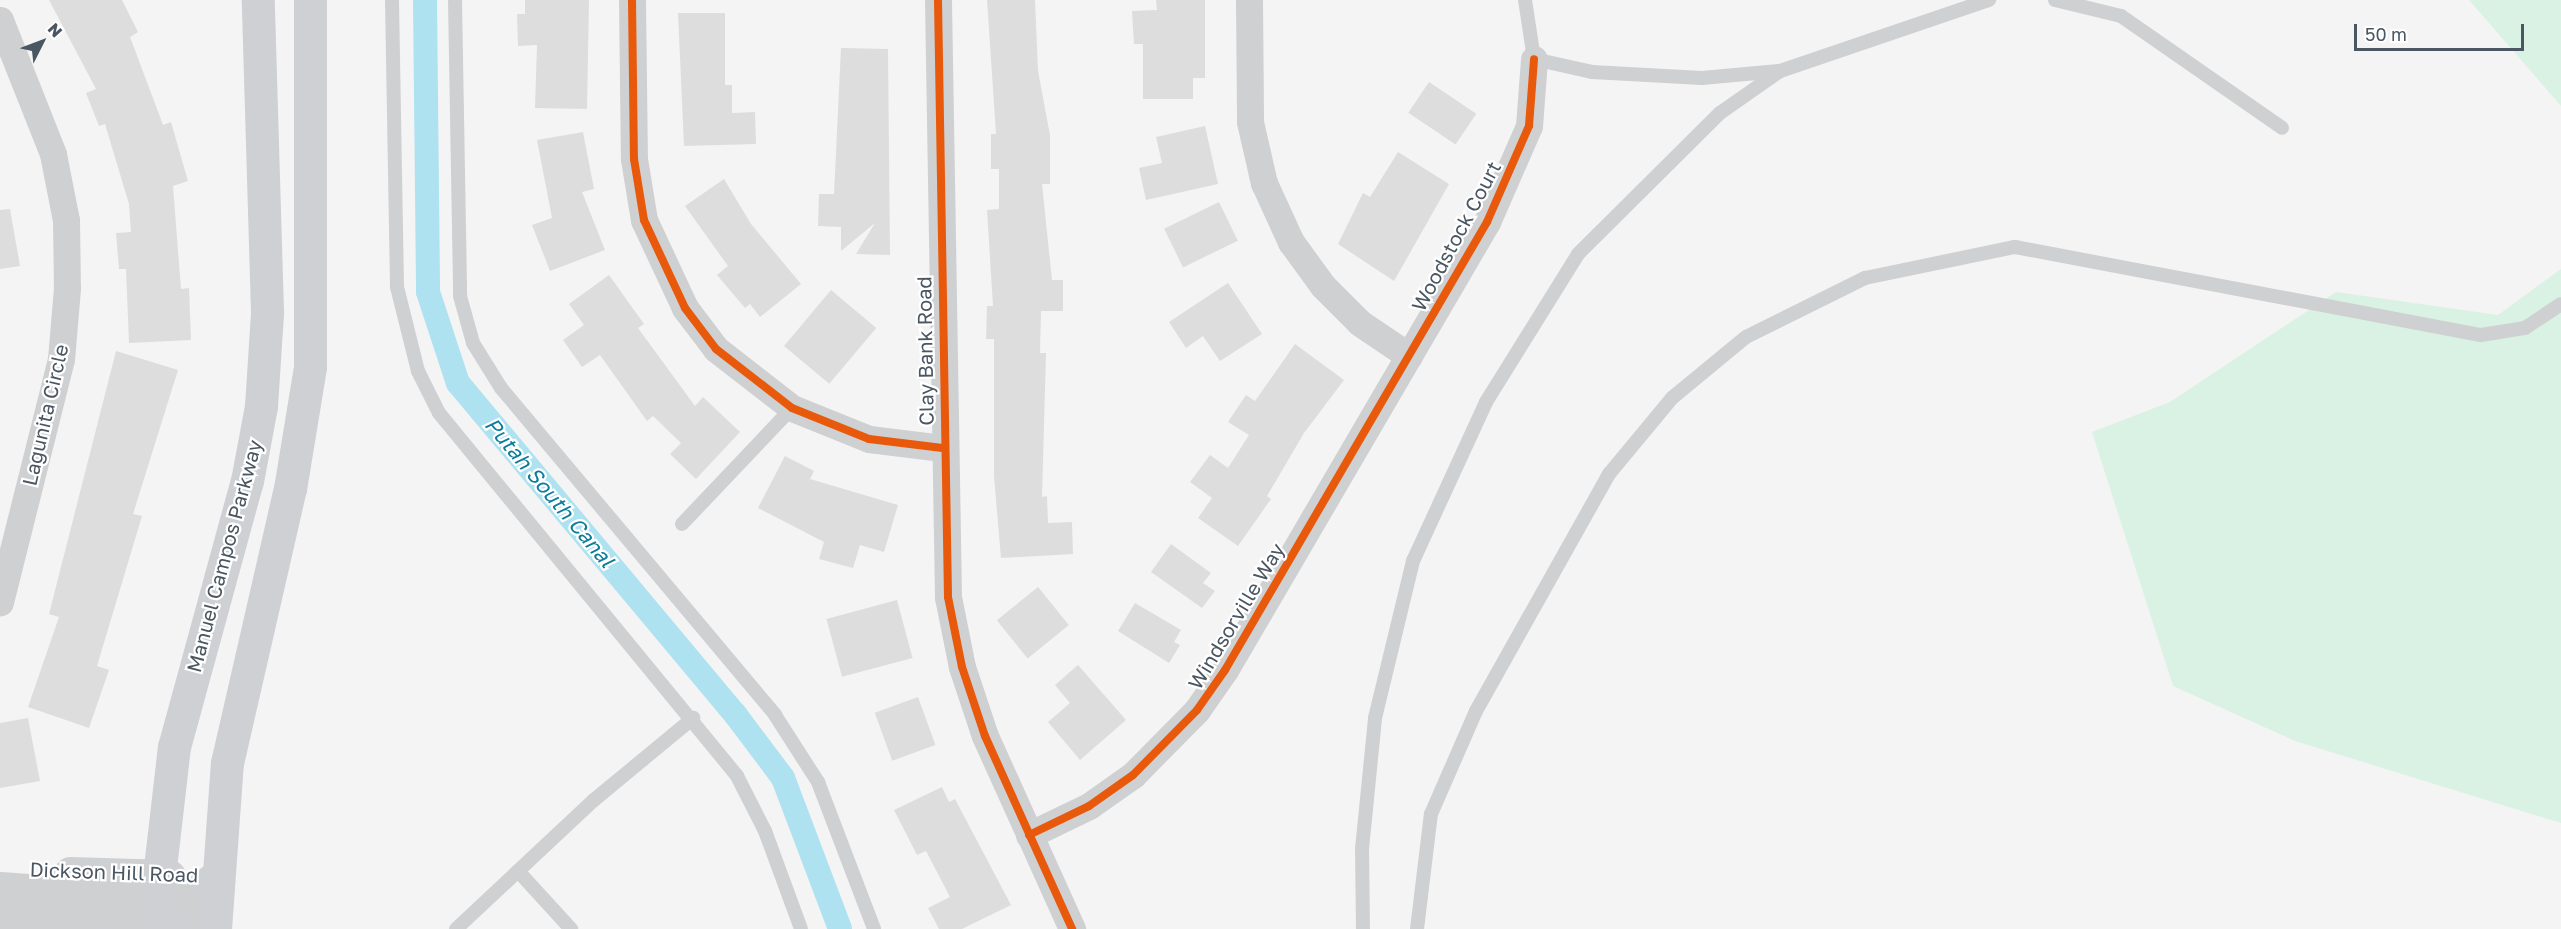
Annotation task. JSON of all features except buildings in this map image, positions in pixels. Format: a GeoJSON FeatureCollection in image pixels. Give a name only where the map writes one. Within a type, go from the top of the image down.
{"type":"FeatureCollection","features":[{"type":"Feature","properties":{"kind":"main road","name":"Manuel Campos Parkway"},"geometry":{"type":"LineString","coordinates":[[160,907],[174,747],[247,481],[261,406],[267,312],[258,0]]}},
{"type":"Feature","properties":{"kind":"main road"},"geometry":{"type":"LineString","coordinates":[[215,924],[227,762],[290,489],[310,367],[310,0]]}},
{"type":"Feature","properties":{"kind":"street"},"geometry":{"type":"LineString","coordinates":[[632,0],[634,159],[648,231],[685,308],[716,349],[792,408],[869,439],[942,448]]}},
{"type":"Feature","properties":{"kind":"street","name":"Clay Bank Road"},"geometry":{"type":"LineString","coordinates":[[938,0],[942,448],[947,585],[962,667],[985,736],[1072,929]]}},
{"type":"Feature","properties":{"kind":"street"},"geometry":{"type":"LineString","coordinates":[[1249,0],[1250,122],[1268,193],[1291,242],[1323,286],[1360,323],[1409,356]]}},
{"type":"Feature","properties":{"kind":"street","name":"Lagunita Circle"},"geometry":{"type":"LineString","coordinates":[[0,20],[53,154],[66,220],[67,288],[61,359],[0,602]]}},
{"type":"Feature","properties":{"kind":"street","name":"Woodstock Court"},"geometry":{"type":"LineString","coordinates":[[1409,356],[1509,176],[1528,126],[1534,59]]}},
{"type":"Feature","properties":{"kind":"street","name":"Windsorville Way"},"geometry":{"type":"LineString","coordinates":[[1029,835],[1089,806],[1133,776],[1197,710],[1409,356]]}},
{"type":"Feature","properties":{"kind":"street","name":"Dickson Hill Road"},"geometry":{"type":"LineString","coordinates":[[0,866],[160,907],[215,924]]}},
{"type":"Feature","properties":{"kind":"street","name":"Dickson Hill Road"},"geometry":{"type":"LineString","coordinates":[[0,914],[160,907],[218,875]]}},
{"type":"Feature","properties":{"kind":"street","name":"Dickson Hill Road"},"geometry":{"type":"LineString","coordinates":[[0,888],[160,907]]}},
{"type":"Feature","properties":{"kind":"lane"},"geometry":{"type":"LineString","coordinates":[[392,0],[397,288],[418,371],[439,413],[693,718],[737,776],[760,822],[801,929]]}},
{"type":"Feature","properties":{"kind":"lane"},"geometry":{"type":"LineString","coordinates":[[455,0],[460,296],[473,343],[501,388],[775,715],[818,782],[874,929]]}},
{"type":"Feature","properties":{"kind":"lane"},"geometry":{"type":"LineString","coordinates":[[1525,0],[1534,59],[1592,72],[1691,78],[1780,71],[1989,0]]}},
{"type":"Feature","properties":{"kind":"lane"},"geometry":{"type":"LineString","coordinates":[[2055,0],[2121,16],[2282,128]]}},
{"type":"Feature","properties":{"kind":"lane"},"geometry":{"type":"LineString","coordinates":[[1363,929],[1362,849],[1375,718],[1413,561],[1486,402],[1578,254],[1720,113],[1780,71]]}},
{"type":"Feature","properties":{"kind":"lane"},"geometry":{"type":"LineString","coordinates":[[1417,929],[1431,813],[1476,711],[1609,474],[1672,398],[1746,337],[1866,278],[2015,247],[2481,335],[2525,328],[2561,304]]}},
{"type":"Feature","properties":{"kind":"lane"},"geometry":{"type":"LineString","coordinates":[[682,524],[792,408]]}},
{"type":"Feature","properties":{"kind":"lane"},"geometry":{"type":"LineString","coordinates":[[456,929],[518,871],[693,718]]}},
{"type":"Feature","properties":{"kind":"lane"},"geometry":{"type":"LineString","coordinates":[[518,871],[571,929]]}},
{"type":"Feature","properties":{"kind":"green space"},"geometry":{"type":"Polygon","coordinates":[[[2469,0],[2561,0],[2561,106],[2469,0]]]}},
{"type":"Feature","properties":{"kind":"green space"},"geometry":{"type":"Polygon","coordinates":[[[2561,269],[2561,823],[2295,741],[2173,686],[2092,432],[2170,402],[2336,292],[2498,315],[2561,269]]]}},
{"type":"Feature","properties":{"kind":"waterway","name":"Putah South Canal"},"geometry":{"type":"LineString","coordinates":[[425,0],[428,292],[458,383],[735,714],[783,778],[840,929]]}},
{"type":"Feature","properties":{"kind":"cycle path"},"geometry":{"type":"LineString","coordinates":[[632,0],[634,159],[644,220],[685,308],[716,349],[792,408],[869,439],[942,448]]}},
{"type":"Feature","properties":{"kind":"cycle path"},"geometry":{"type":"LineString","coordinates":[[938,0],[948,597],[962,667],[985,736],[1072,929]]}},
{"type":"Feature","properties":{"kind":"cycle path"},"geometry":{"type":"LineString","coordinates":[[1029,835],[1089,806],[1133,775],[1197,710],[1225,670],[1487,222],[1529,126],[1534,59]]}}]}
